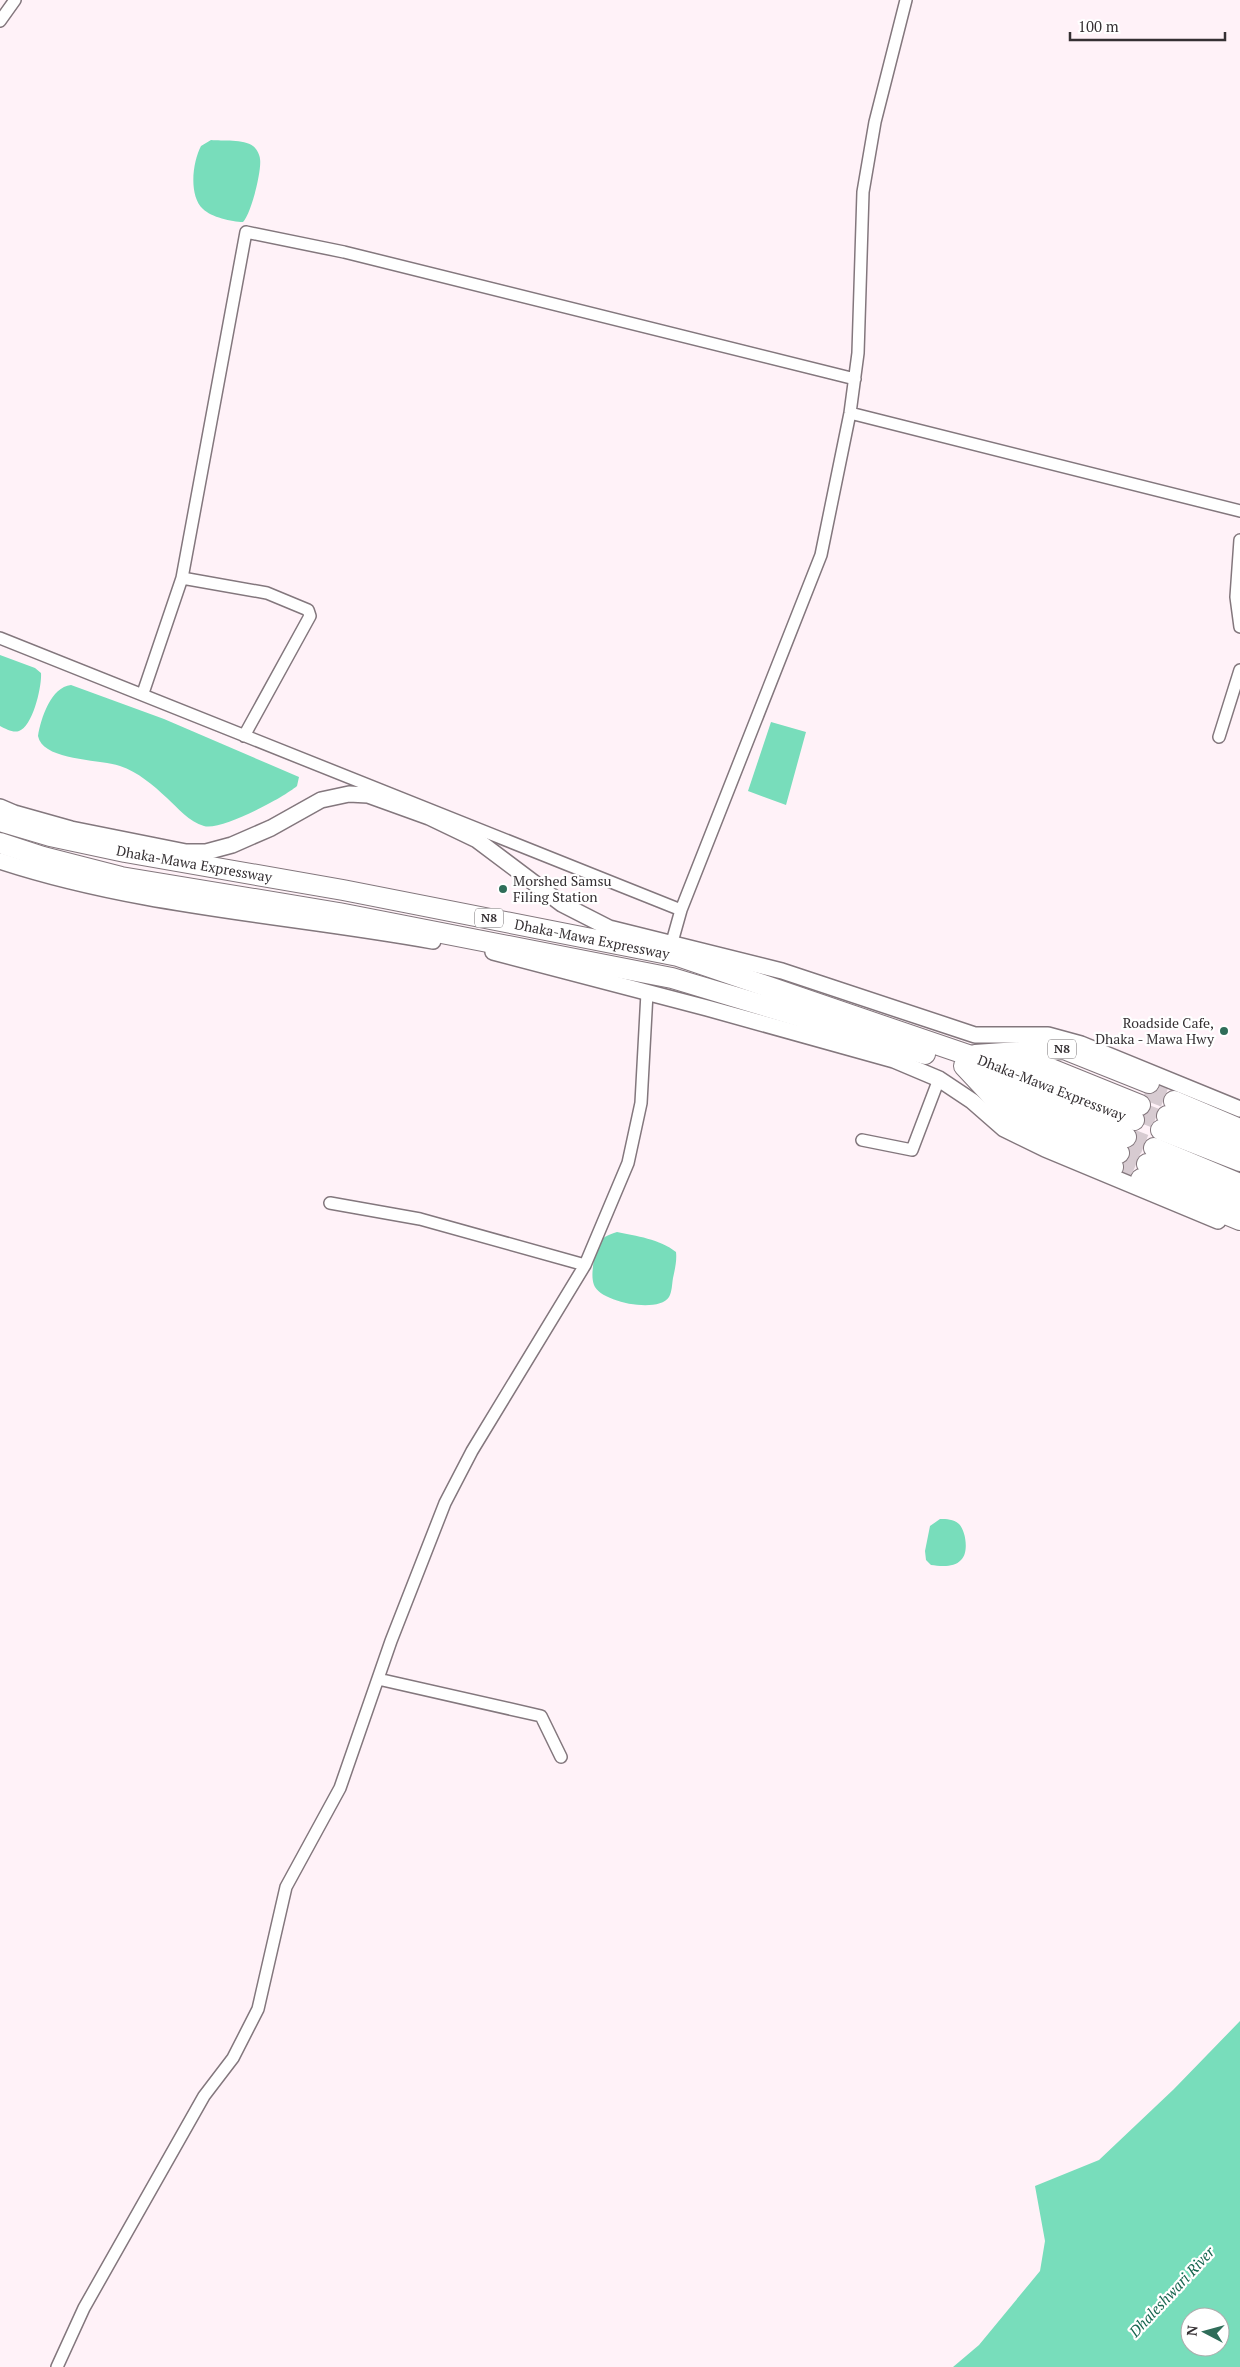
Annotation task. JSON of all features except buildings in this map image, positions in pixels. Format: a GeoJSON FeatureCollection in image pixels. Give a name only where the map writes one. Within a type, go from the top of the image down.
{"type":"FeatureCollection","features":[{"type":"Feature","properties":{"kind":"highway","name":"Dhaka-Mawa Expressway"},"geometry":{"type":"LineString","coordinates":[[0,820],[50,836],[124,852],[353,892],[678,956],[973,1071],[1131,1125]]}},
{"type":"Feature","properties":{"kind":"highway","name":"Dhaka-Mawa Expressway"},"geometry":{"type":"LineString","coordinates":[[0,843],[43,857],[121,877],[359,916],[672,978],[973,1071],[1131,1125]]}},
{"type":"Feature","properties":{"kind":"highway","name":"Dhaka-Mawa Expressway"},"geometry":{"type":"LineString","coordinates":[[973,1071],[1002,1053],[1040,1051],[1131,1125]]}},
{"type":"Feature","properties":{"kind":"highway","name":"Dhaka-Mawa Expressway"},"geometry":{"type":"LineString","coordinates":[[1002,1053],[1131,1125]]}},
{"type":"Feature","properties":{"kind":"highway","name":"Dhaka-Mawa Expressway"},"geometry":{"type":"LineString","coordinates":[[973,1071],[1004,1109],[1131,1125]]}},
{"type":"Feature","properties":{"kind":"highway"},"geometry":{"type":"LineString","coordinates":[[1159,1136],[1219,1111],[1240,1124]]}},
{"type":"Feature","properties":{"kind":"highway"},"geometry":{"type":"LineString","coordinates":[[1159,1136],[1240,1129]]}},
{"type":"Feature","properties":{"kind":"highway"},"geometry":{"type":"LineString","coordinates":[[1159,1136],[1240,1139]]}},
{"type":"Feature","properties":{"kind":"highway"},"geometry":{"type":"LineString","coordinates":[[1159,1136],[1240,1146]]}},
{"type":"Feature","properties":{"kind":"highway"},"geometry":{"type":"LineString","coordinates":[[1159,1136],[1240,1152]]}},
{"type":"Feature","properties":{"kind":"highway"},"geometry":{"type":"LineString","coordinates":[[1159,1136],[1240,1161]]}},
{"type":"Feature","properties":{"kind":"highway"},"geometry":{"type":"LineString","coordinates":[[1159,1136],[1240,1175]]}},
{"type":"Feature","properties":{"kind":"highway"},"geometry":{"type":"LineString","coordinates":[[1159,1136],[1240,1184]]}},
{"type":"Feature","properties":{"kind":"highway"},"geometry":{"type":"LineString","coordinates":[[1159,1136],[1240,1196]]}},
{"type":"Feature","properties":{"kind":"highway"},"geometry":{"type":"LineString","coordinates":[[1159,1136],[1240,1203]]}},
{"type":"Feature","properties":{"kind":"highway"},"geometry":{"type":"LineString","coordinates":[[1159,1136],[1240,1212]]}},
{"type":"Feature","properties":{"kind":"highway"},"geometry":{"type":"LineString","coordinates":[[1159,1136],[1240,1220]]}},
{"type":"Feature","properties":{"kind":"street"},"geometry":{"type":"LineString","coordinates":[[0,21],[15,0]]}},
{"type":"Feature","properties":{"kind":"street"},"geometry":{"type":"LineString","coordinates":[[672,942],[681,910],[821,555],[855,380],[858,354],[863,192],[875,122],[906,0]]}},
{"type":"Feature","properties":{"kind":"street"},"geometry":{"type":"LineString","coordinates":[[143,693],[182,578],[246,232],[344,252],[855,380]]}},
{"type":"Feature","properties":{"kind":"street"},"geometry":{"type":"LineString","coordinates":[[850,413],[1240,511]]}},
{"type":"Feature","properties":{"kind":"street"},"geometry":{"type":"LineString","coordinates":[[1240,540],[1236,597],[1240,627]]}},
{"type":"Feature","properties":{"kind":"street"},"geometry":{"type":"LineString","coordinates":[[182,578],[267,593],[310,612],[244,736]]}},
{"type":"Feature","properties":{"kind":"street"},"geometry":{"type":"LineString","coordinates":[[0,638],[143,693],[244,736],[681,910]]}},
{"type":"Feature","properties":{"kind":"street"},"geometry":{"type":"LineString","coordinates":[[1219,737],[1240,670]]}},
{"type":"Feature","properties":{"kind":"street"},"geometry":{"type":"LineString","coordinates":[[0,807],[14,813],[70,829],[186,852],[206,852],[248,838],[321,800],[349,794],[368,795],[429,817],[477,840],[562,904],[588,918],[641,937],[672,942],[782,971],[975,1035],[1048,1035],[1081,1044],[1240,1109]]}},
{"type":"Feature","properties":{"kind":"street"},"geometry":{"type":"LineString","coordinates":[[0,861],[93,887],[208,907],[431,940],[501,954],[894,1060],[939,1079],[972,1101],[1004,1129],[1183,1208],[1224,1224],[1240,1226]]}},
{"type":"Feature","properties":{"kind":"street"},"geometry":{"type":"LineString","coordinates":[[57,2367],[84,2308],[204,2096],[233,2058],[258,2009],[286,1887],[340,1788],[378,1678],[445,1503],[472,1451],[585,1265],[628,1163],[641,1104],[647,993]]}},
{"type":"Feature","properties":{"kind":"street"},"geometry":{"type":"LineString","coordinates":[[862,1140],[912,1150],[939,1079]]}},
{"type":"Feature","properties":{"kind":"street"},"geometry":{"type":"LineString","coordinates":[[330,1203],[420,1219],[585,1265]]}},
{"type":"Feature","properties":{"kind":"street"},"geometry":{"type":"LineString","coordinates":[[378,1678],[541,1716],[561,1757]]}},
{"type":"Feature","properties":{"kind":"water"},"geometry":{"type":"Polygon","coordinates":[[[211,140],[239,141],[249,144],[255,148],[259,156],[260,165],[255,192],[243,222],[216,217],[203,209],[198,203],[194,187],[194,169],[201,146],[211,140]]]}},
{"type":"Feature","properties":{"kind":"water"},"geometry":{"type":"Polygon","coordinates":[[[0,655],[35,668],[41,673],[36,705],[28,722],[19,731],[12,731],[0,726],[0,655]]]}},
{"type":"Feature","properties":{"kind":"water"},"geometry":{"type":"Polygon","coordinates":[[[71,685],[164,719],[299,777],[297,786],[279,798],[237,819],[212,826],[199,824],[184,814],[139,775],[120,766],[61,755],[42,744],[38,736],[44,712],[58,691],[71,685]]]}},
{"type":"Feature","properties":{"kind":"water"},"geometry":{"type":"Polygon","coordinates":[[[771,722],[806,732],[786,805],[748,791],[771,722]]]}},
{"type":"Feature","properties":{"kind":"water"},"geometry":{"type":"Polygon","coordinates":[[[617,1232],[655,1241],[676,1252],[676,1265],[671,1293],[663,1302],[653,1305],[642,1305],[617,1301],[598,1291],[594,1285],[592,1272],[597,1247],[603,1238],[617,1232]]]}},
{"type":"Feature","properties":{"kind":"water"},"geometry":{"type":"Polygon","coordinates":[[[940,1519],[957,1522],[961,1527],[966,1547],[963,1557],[958,1563],[943,1566],[931,1565],[926,1560],[925,1551],[930,1526],[940,1519]]]}},
{"type":"Feature","properties":{"kind":"water","name":"Dhaleshwari River"},"geometry":{"type":"Polygon","coordinates":[[[1240,2021],[1240,2367],[953,2367],[979,2345],[1040,2271],[1045,2241],[1035,2186],[1099,2160],[1174,2089],[1240,2021]]]}},
{"type":"Feature","properties":{"kind":"tunnel"},"geometry":{"type":"LineString","coordinates":[[1146,1090],[1174,1101]]}},
{"type":"Feature","properties":{"kind":"tunnel"},"geometry":{"type":"LineString","coordinates":[[1137,1111],[1165,1122]]}},
{"type":"Feature","properties":{"kind":"tunnel"},"geometry":{"type":"LineString","coordinates":[[1126,1137],[1154,1148]]}},
{"type":"Feature","properties":{"kind":"tunnel"},"geometry":{"type":"LineString","coordinates":[[1119,1153],[1147,1164]]}},
{"type":"Feature","properties":{"kind":"tunnel"},"geometry":{"type":"LineString","coordinates":[[1113,1167],[1141,1179]]}},
{"type":"Feature","properties":{"kind":"place","name":"Morshed Samsu Filing Station"},"geometry":{"type":"Point","coordinates":[503,889]}},
{"type":"Feature","properties":{"kind":"place","name":"Roadside Cafe, Dhaka - Mawa Hwy"},"geometry":{"type":"Point","coordinates":[1224,1031]}}]}
